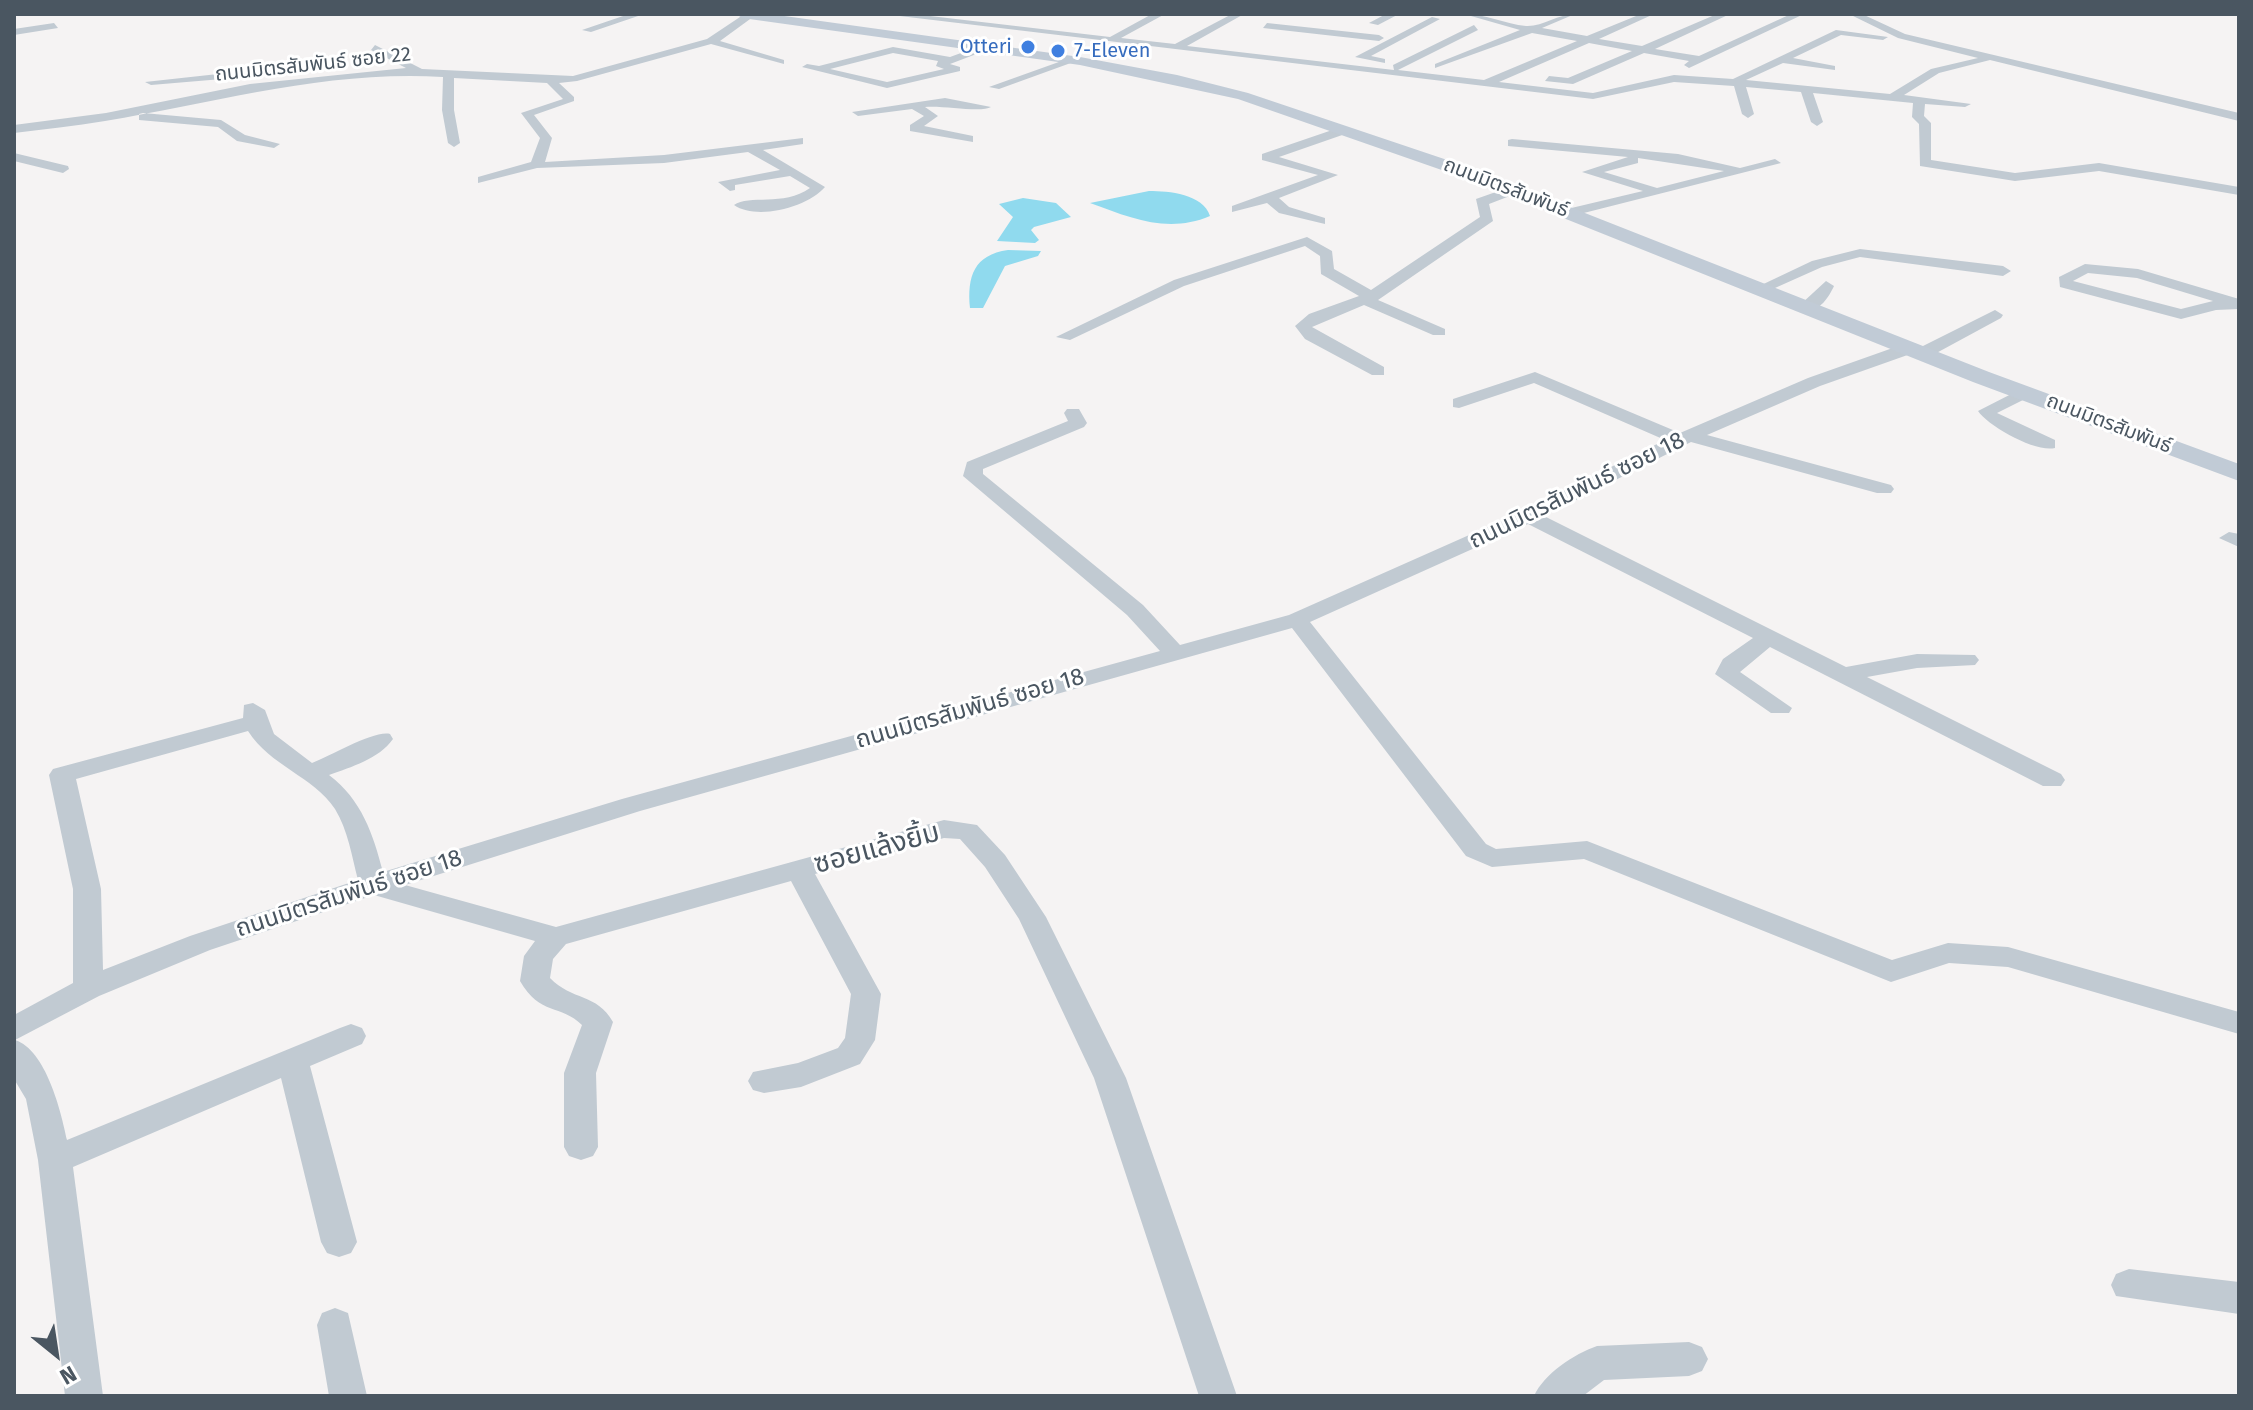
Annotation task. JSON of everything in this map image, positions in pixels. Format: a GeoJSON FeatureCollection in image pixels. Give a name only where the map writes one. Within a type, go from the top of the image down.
{"type":"FeatureCollection","features":[{"type":"Feature","properties":{"kind":"street"},"geometry":{"type":"LineString","coordinates":[[587,30],[639,14]]}},
{"type":"Feature","properties":{"kind":"street","name":"ถนนมิตรสัมพันธ์"},"geometry":{"type":"LineString","coordinates":[[742,14],[983,48],[1013,44],[1198,83],[1344,130],[1510,191],[2239,473]]}},
{"type":"Feature","properties":{"kind":"street","name":"ถนนมิตรสัมพันธ์ ซอย 22"},"geometry":{"type":"LineString","coordinates":[[14,129],[106,117],[250,87],[420,71],[551,81],[589,76],[711,41],[729,33],[750,14]]}},
{"type":"Feature","properties":{"kind":"street"},"geometry":{"type":"LineString","coordinates":[[888,14],[1114,37],[1608,96],[1663,78],[1807,83]]}},
{"type":"Feature","properties":{"kind":"street"},"geometry":{"type":"LineString","coordinates":[[990,14],[1044,19]]}},
{"type":"Feature","properties":{"kind":"street"},"geometry":{"type":"LineString","coordinates":[[995,87],[1074,55],[1160,14]]}},
{"type":"Feature","properties":{"kind":"street"},"geometry":{"type":"LineString","coordinates":[[1179,46],[1239,14]]}},
{"type":"Feature","properties":{"kind":"street"},"geometry":{"type":"LineString","coordinates":[[1360,57],[1400,66],[1474,28],[1397,14],[1374,23]]}},
{"type":"Feature","properties":{"kind":"street"},"geometry":{"type":"LineString","coordinates":[[1469,14],[1529,29],[1701,60]]}},
{"type":"Feature","properties":{"kind":"street"},"geometry":{"type":"LineString","coordinates":[[1570,14],[1439,66],[1569,82],[1725,14]]}},
{"type":"Feature","properties":{"kind":"street"},"geometry":{"type":"LineString","coordinates":[[1457,93],[1649,14]]}},
{"type":"Feature","properties":{"kind":"street"},"geometry":{"type":"LineString","coordinates":[[1671,74],[1799,14]]}},
{"type":"Feature","properties":{"kind":"street"},"geometry":{"type":"LineString","coordinates":[[1854,14],[1902,36],[2239,117]]}},
{"type":"Feature","properties":{"kind":"street"},"geometry":{"type":"LineString","coordinates":[[1289,28],[1301,21]]}},
{"type":"Feature","properties":{"kind":"street"},"geometry":{"type":"LineString","coordinates":[[1359,21],[1414,29]]}},
{"type":"Feature","properties":{"kind":"street"},"geometry":{"type":"LineString","coordinates":[[1344,65],[1414,29],[1446,21]]}},
{"type":"Feature","properties":{"kind":"street"},"geometry":{"type":"LineString","coordinates":[[17,36],[54,26]]}},
{"type":"Feature","properties":{"kind":"street"},"geometry":{"type":"LineString","coordinates":[[1267,26],[1379,38]]}},
{"type":"Feature","properties":{"kind":"street"},"geometry":{"type":"LineString","coordinates":[[1013,44],[1030,28]]}},
{"type":"Feature","properties":{"kind":"street"},"geometry":{"type":"LineString","coordinates":[[1296,44],[1316,31]]}},
{"type":"Feature","properties":{"kind":"street"},"geometry":{"type":"LineString","coordinates":[[1744,81],[1824,39],[1846,31],[1883,37]]}},
{"type":"Feature","properties":{"kind":"street"},"geometry":{"type":"LineString","coordinates":[[858,42],[886,35]]}},
{"type":"Feature","properties":{"kind":"street"},"geometry":{"type":"LineString","coordinates":[[1824,39],[1870,47]]}},
{"type":"Feature","properties":{"kind":"street"},"geometry":{"type":"LineString","coordinates":[[711,41],[780,62]]}},
{"type":"Feature","properties":{"kind":"street"},"geometry":{"type":"LineString","coordinates":[[1013,44],[1074,55],[1146,57]]}},
{"type":"Feature","properties":{"kind":"street"},"geometry":{"type":"LineString","coordinates":[[375,48],[420,71]]}},
{"type":"Feature","properties":{"kind":"street"},"geometry":{"type":"LineString","coordinates":[[894,85],[956,69],[940,64],[983,48]]}},
{"type":"Feature","properties":{"kind":"street"},"geometry":{"type":"LineString","coordinates":[[1804,49],[1820,52]]}},
{"type":"Feature","properties":{"kind":"street"},"geometry":{"type":"LineString","coordinates":[[932,116],[894,85],[812,68],[893,50],[951,60]]}},
{"type":"Feature","properties":{"kind":"street"},"geometry":{"type":"LineString","coordinates":[[799,56],[814,53]]}},
{"type":"Feature","properties":{"kind":"street"},"geometry":{"type":"LineString","coordinates":[[908,64],[934,57]]}},
{"type":"Feature","properties":{"kind":"street"},"geometry":{"type":"LineString","coordinates":[[1893,97],[1935,71],[1991,58]]}},
{"type":"Feature","properties":{"kind":"street"},"geometry":{"type":"LineString","coordinates":[[1785,60],[1831,68]]}},
{"type":"Feature","properties":{"kind":"street"},"geometry":{"type":"LineString","coordinates":[[855,76],[882,70]]}},
{"type":"Feature","properties":{"kind":"street"},"geometry":{"type":"LineString","coordinates":[[1763,71],[1876,100],[1893,97],[1965,104]]}},
{"type":"Feature","properties":{"kind":"street"},"geometry":{"type":"LineString","coordinates":[[449,73],[448,110],[454,143]]}},
{"type":"Feature","properties":{"kind":"street"},"geometry":{"type":"LineString","coordinates":[[139,110],[154,78],[218,77]]}},
{"type":"Feature","properties":{"kind":"street"},"geometry":{"type":"LineString","coordinates":[[538,164],[547,142],[527,113],[570,99],[551,81]]}},
{"type":"Feature","properties":{"kind":"street"},"geometry":{"type":"LineString","coordinates":[[1744,81],[1748,114]]}},
{"type":"Feature","properties":{"kind":"street"},"geometry":{"type":"LineString","coordinates":[[1807,83],[1817,122]]}},
{"type":"Feature","properties":{"kind":"street"},"geometry":{"type":"LineString","coordinates":[[858,112],[956,101],[985,113]]}},
{"type":"Feature","properties":{"kind":"street"},"geometry":{"type":"LineString","coordinates":[[1919,101],[1918,117],[1925,123],[1925,163],[2015,177],[2099,167],[2239,191]]}},
{"type":"Feature","properties":{"kind":"street"},"geometry":{"type":"LineString","coordinates":[[969,139],[914,128],[932,116],[985,113],[1002,102]]}},
{"type":"Feature","properties":{"kind":"street"},"geometry":{"type":"LineString","coordinates":[[966,113],[985,113]]}},
{"type":"Feature","properties":{"kind":"street"},"geometry":{"type":"LineString","coordinates":[[106,117],[221,124],[241,138],[274,144]]}},
{"type":"Feature","properties":{"kind":"street"},"geometry":{"type":"LineString","coordinates":[[1237,209],[1331,175],[1266,157],[1344,130]]}},
{"type":"Feature","properties":{"kind":"street"},"geometry":{"type":"LineString","coordinates":[[483,180],[538,164],[553,167],[636,161],[799,141]]}},
{"type":"Feature","properties":{"kind":"street"},"geometry":{"type":"LineString","coordinates":[[1512,143],[1653,155],[1713,163],[1735,170]]}},
{"type":"Feature","properties":{"kind":"street"},"geometry":{"type":"LineString","coordinates":[[741,205],[779,204],[817,189],[814,183],[751,148]]}},
{"type":"Feature","properties":{"kind":"street"},"geometry":{"type":"LineString","coordinates":[[1653,155],[1589,172],[1653,190]]}},
{"type":"Feature","properties":{"kind":"street"},"geometry":{"type":"LineString","coordinates":[[14,157],[63,169]]}},
{"type":"Feature","properties":{"kind":"street"},"geometry":{"type":"LineString","coordinates":[[1568,213],[1735,170],[1775,163]]}},
{"type":"Feature","properties":{"kind":"street"},"geometry":{"type":"LineString","coordinates":[[730,187],[725,182],[794,172]]}},
{"type":"Feature","properties":{"kind":"street"},"geometry":{"type":"LineString","coordinates":[[1378,371],[1311,336],[1303,326],[1315,317],[1369,299],[1488,218],[1481,202],[1510,191]]}},
{"type":"Feature","properties":{"kind":"street"},"geometry":{"type":"LineString","coordinates":[[1270,198],[1284,210],[1320,221]]}},
{"type":"Feature","properties":{"kind":"street"},"geometry":{"type":"LineString","coordinates":[[1064,337],[1179,283],[1307,241],[1327,254],[1326,271],[1369,299],[1439,332]]}},
{"type":"Feature","properties":{"kind":"street"},"geometry":{"type":"LineString","coordinates":[[1761,289],[1817,264],[1860,253],[2003,271]]}},
{"type":"Feature","properties":{"kind":"street"},"geometry":{"type":"LineString","coordinates":[[2081,269],[2128,272],[2239,304],[2172,313],[2074,287],[2064,280],[2081,269]]}},
{"type":"Feature","properties":{"kind":"street"},"geometry":{"type":"LineString","coordinates":[[1807,307],[1821,297],[1826,286]]}},
{"type":"Feature","properties":{"kind":"street","name":"ถนนมิตรสัมพันธ์ ซอย 18"},"geometry":{"type":"LineString","coordinates":[[14,1029],[88,988],[200,943],[373,885],[631,805],[1297,620],[1528,516],[1685,438],[1814,382],[1916,350],[1995,315]]}},
{"type":"Feature","properties":{"kind":"street"},"geometry":{"type":"LineString","coordinates":[[1459,403],[1535,377],[1685,438],[1884,489]]}},
{"type":"Feature","properties":{"kind":"street"},"geometry":{"type":"LineString","coordinates":[[2025,392],[1987,411],[1993,420],[2048,444]]}},
{"type":"Feature","properties":{"kind":"street"},"geometry":{"type":"LineString","coordinates":[[1073,413],[1078,423],[974,466],[973,476],[1135,610],[1175,653]]}},
{"type":"Feature","properties":{"kind":"street"},"geometry":{"type":"LineString","coordinates":[[1528,516],[2052,780]]}},
{"type":"Feature","properties":{"kind":"street"},"geometry":{"type":"LineString","coordinates":[[1297,620],[1476,850],[1492,858],[1587,850],[1891,971],[1948,953],[2008,957],[2239,1023]]}},
{"type":"Feature","properties":{"kind":"street"},"geometry":{"type":"LineString","coordinates":[[1768,638],[1731,664],[1727,674],[1780,708]]}},
{"type":"Feature","properties":{"kind":"street"},"geometry":{"type":"LineString","coordinates":[[1842,675],[1917,661],[1967,660]]}},
{"type":"Feature","properties":{"kind":"street"},"geometry":{"type":"LineString","coordinates":[[88,988],[87,889],[62,775],[253,716],[268,740],[342,799],[356,824],[373,885],[556,937],[539,956],[535,981],[553,1000],[586,1010],[598,1022],[580,1073],[581,1147]]}},
{"type":"Feature","properties":{"kind":"street"},"geometry":{"type":"LineString","coordinates":[[308,774],[355,756],[381,739]]}},
{"type":"Feature","properties":{"kind":"street","name":"ซอยแล้งยิ้ม"},"geometry":{"type":"LineString","coordinates":[[556,937],[944,829],[968,831],[995,861],[1032,917],[1110,1078],[1218,1396]]}},
{"type":"Feature","properties":{"kind":"street"},"geometry":{"type":"LineString","coordinates":[[764,1081],[801,1075],[849,1056],[860,1040],[866,994],[799,869]]}},
{"type":"Feature","properties":{"kind":"street"},"geometry":{"type":"LineString","coordinates":[[55,1160],[292,1058],[351,1036]]}},
{"type":"Feature","properties":{"kind":"street"},"geometry":{"type":"LineString","coordinates":[[14,1052],[42,1097],[55,1160],[84,1396]]}},
{"type":"Feature","properties":{"kind":"street"},"geometry":{"type":"LineString","coordinates":[[292,1058],[339,1242]]}},
{"type":"Feature","properties":{"kind":"street"},"geometry":{"type":"LineString","coordinates":[[2129,1285],[2230,1294],[2239,1298]]}},
{"type":"Feature","properties":{"kind":"street"},"geometry":{"type":"LineString","coordinates":[[335,1325],[348,1396]]}},
{"type":"Feature","properties":{"kind":"street"},"geometry":{"type":"LineString","coordinates":[[1553,1396],[1597,1363],[1689,1359]]}},
{"type":"Feature","properties":{"kind":"water"},"geometry":{"type":"Polygon","coordinates":[[[1149,191],[1193,198],[1210,216],[1179,224],[1164,224],[1090,203],[1149,191]]]}},
{"type":"Feature","properties":{"kind":"water"},"geometry":{"type":"Polygon","coordinates":[[[1023,198],[1056,203],[1071,217],[1034,227],[1031,230],[1039,240],[1035,243],[997,241],[1013,217],[999,204],[1023,198]]]}},
{"type":"Feature","properties":{"kind":"water"},"geometry":{"type":"Polygon","coordinates":[[[1008,250],[1041,251],[1038,256],[1005,266],[983,308],[970,308],[970,286],[975,269],[987,257],[1008,250]]]}},
{"type":"Feature","properties":{"kind":"place","name":"Otteri"},"geometry":{"type":"Point","coordinates":[1028,47]}},
{"type":"Feature","properties":{"kind":"place","name":"7-Eleven"},"geometry":{"type":"Point","coordinates":[1058,51]}}]}
